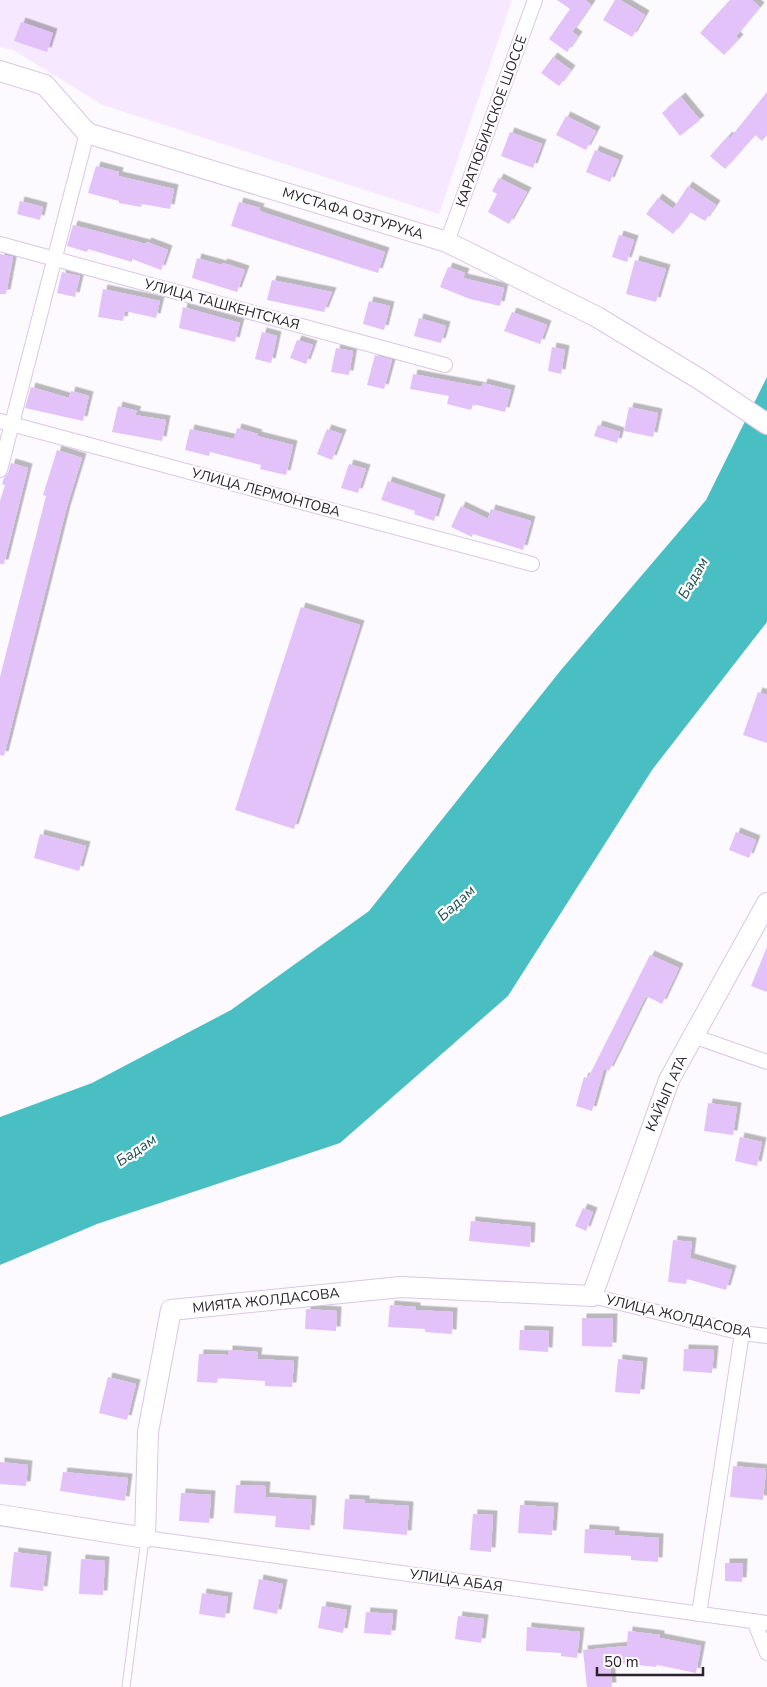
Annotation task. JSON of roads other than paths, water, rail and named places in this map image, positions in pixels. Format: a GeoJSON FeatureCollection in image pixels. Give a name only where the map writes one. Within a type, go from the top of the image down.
{"type":"FeatureCollection","features":[{"type":"Feature","properties":{"kind":"street","name":"КАРАТЮБИНСКОЕ ШОССЕ"},"geometry":{"type":"LineString","coordinates":[[447,242],[535,0]]}},
{"type":"Feature","properties":{"kind":"street"},"geometry":{"type":"LineString","coordinates":[[0,71],[45,86],[88,133],[55,258],[6,422],[0,470]]}},
{"type":"Feature","properties":{"kind":"street","name":"МУСТАФА ОЗТУРУКА"},"geometry":{"type":"LineString","coordinates":[[88,133],[447,242],[597,317],[701,380],[767,424]]}},
{"type":"Feature","properties":{"kind":"street","name":"УЛИЦА ТАШКЕНТСКАЯ"},"geometry":{"type":"LineString","coordinates":[[0,244],[445,365]]}},
{"type":"Feature","properties":{"kind":"street","name":"УЛИЦА ЛЕРМОНТОВА"},"geometry":{"type":"LineString","coordinates":[[6,422],[532,564]]}},
{"type":"Feature","properties":{"kind":"street","name":"КАЙЫП АТА"},"geometry":{"type":"LineString","coordinates":[[592,1296],[665,1089],[767,902]]}},
{"type":"Feature","properties":{"kind":"street"},"geometry":{"type":"LineString","coordinates":[[693,1036],[767,1062]]}},
{"type":"Feature","properties":{"kind":"street","name":"МИЯТА ЖОЛДАСОВА"},"geometry":{"type":"LineString","coordinates":[[145,1538],[148,1432],[171,1310],[401,1287],[592,1296]]}},
{"type":"Feature","properties":{"kind":"street","name":"УЛИЦА ЖОЛДАСОВА"},"geometry":{"type":"LineString","coordinates":[[592,1296],[742,1333],[767,1336]]}},
{"type":"Feature","properties":{"kind":"street"},"geometry":{"type":"LineString","coordinates":[[699,1614],[742,1333]]}},
{"type":"Feature","properties":{"kind":"street"},"geometry":{"type":"LineString","coordinates":[[0,1515],[145,1538]]}},
{"type":"Feature","properties":{"kind":"street","name":"УЛИЦА АБАЯ"},"geometry":{"type":"LineString","coordinates":[[145,1538],[761,1622]]}},
{"type":"Feature","properties":{"kind":"street"},"geometry":{"type":"LineString","coordinates":[[761,1622],[767,1653]]}},
{"type":"Feature","properties":{"kind":"lane"},"geometry":{"type":"LineString","coordinates":[[126,1687],[145,1538]]}},
{"type":"Feature","properties":{"kind":"water","name":"Бадам"},"geometry":{"type":"Polygon","coordinates":[[[767,377],[767,622],[652,770],[508,996],[340,1143],[97,1224],[0,1265],[0,1117],[92,1083],[231,1010],[369,911],[561,670],[706,500],[767,377]]]}}]}
